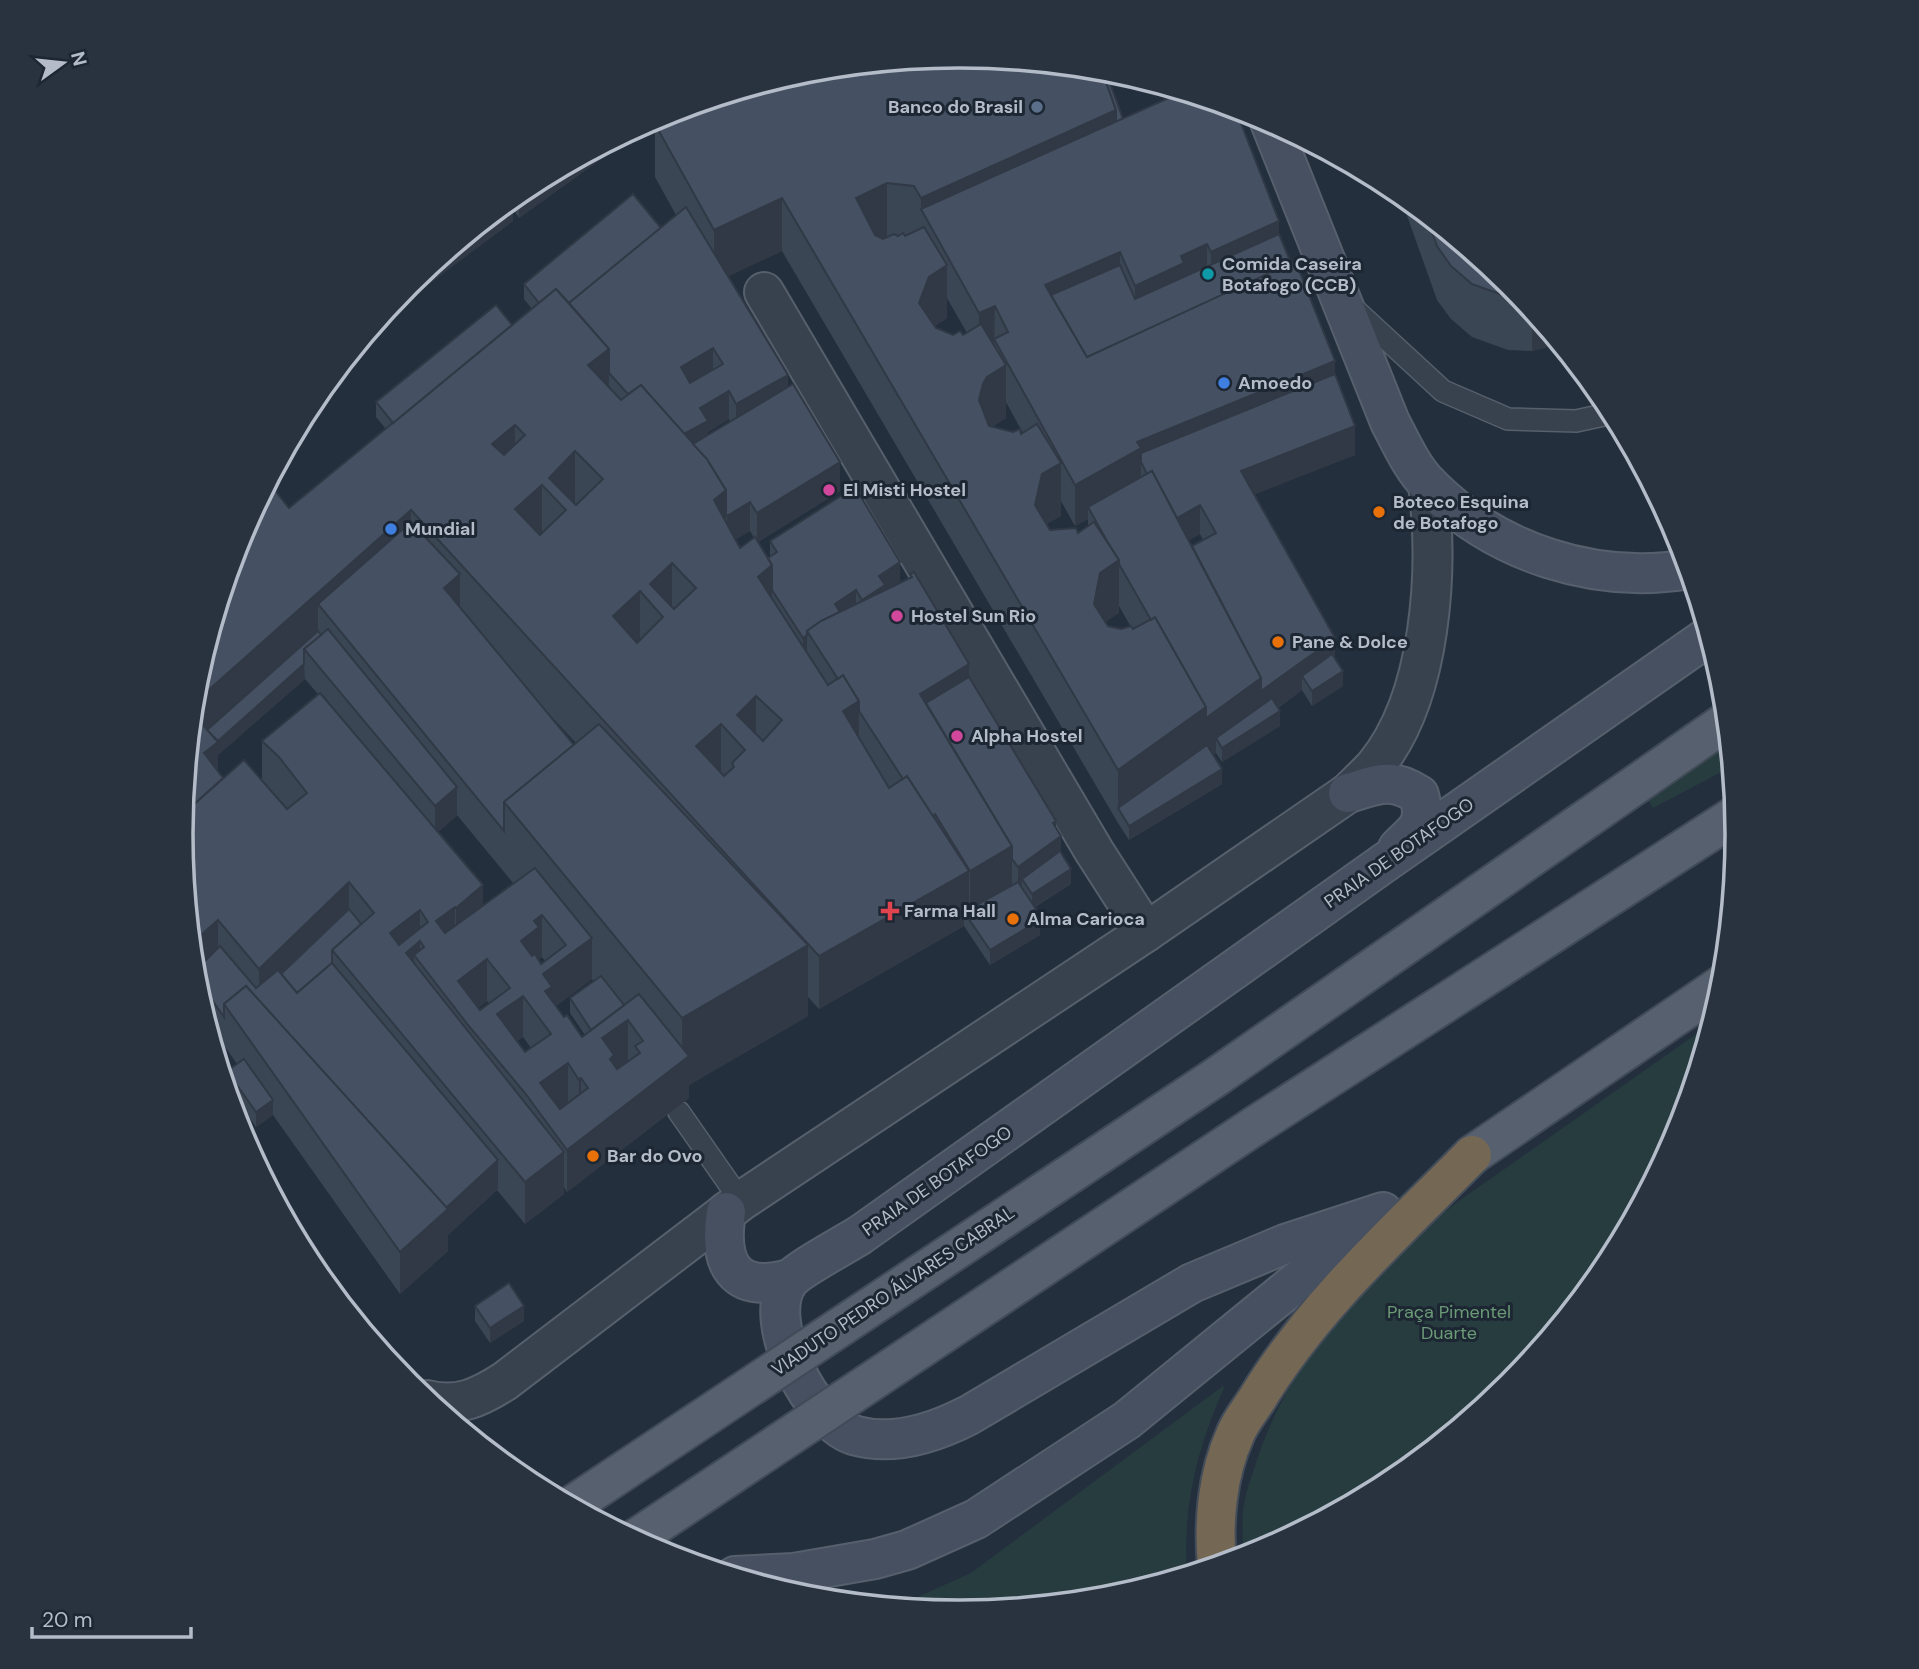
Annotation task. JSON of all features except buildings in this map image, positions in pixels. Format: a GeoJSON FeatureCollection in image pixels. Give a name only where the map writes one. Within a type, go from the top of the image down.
{"type":"FeatureCollection","features":[{"type":"Feature","properties":{"kind":"highway"},"geometry":{"type":"LineString","coordinates":[[1216,1556],[1217,1509],[1222,1476],[1235,1434],[1272,1375],[1326,1303],[1472,1154]]}},
{"type":"Feature","properties":{"kind":"main road","name":"VIADUTO PEDRO ÁLVARES CABRAL"},"geometry":{"type":"LineString","coordinates":[[580,1500],[1216,1077],[1718,726]]}},
{"type":"Feature","properties":{"kind":"main road"},"geometry":{"type":"LineString","coordinates":[[645,1533],[1253,1127],[1726,822]]}},
{"type":"Feature","properties":{"kind":"main road"},"geometry":{"type":"LineString","coordinates":[[1472,1154],[1709,994]]}},
{"type":"Feature","properties":{"kind":"street"},"geometry":{"type":"LineString","coordinates":[[1276,137],[1390,422],[1407,456],[1428,484],[1463,515],[1500,539],[1554,560],[1624,574],[1678,571]]}},
{"type":"Feature","properties":{"kind":"street"},"geometry":{"type":"LineString","coordinates":[[764,292],[1094,851],[1146,932]]}},
{"type":"Feature","properties":{"kind":"street"},"geometry":{"type":"LineString","coordinates":[[446,1403],[479,1398],[505,1381],[734,1207],[1146,932],[1348,793],[1376,765],[1398,729],[1420,675],[1432,573],[1433,523],[1428,484]]}},
{"type":"Feature","properties":{"kind":"street","name":"PRAIA DE BOTAFOGO"},"geometry":{"type":"LineString","coordinates":[[789,1279],[860,1235],[1701,641]]}},
{"type":"Feature","properties":{"kind":"street"},"geometry":{"type":"LineString","coordinates":[[1348,793],[1383,782],[1403,785],[1419,795],[1424,813],[1419,827],[1384,863]]}},
{"type":"Feature","properties":{"kind":"street"},"geometry":{"type":"LineString","coordinates":[[759,1574],[808,1571],[875,1559],[906,1550],[976,1519],[1127,1420],[1382,1212],[1472,1154]]}},
{"type":"Feature","properties":{"kind":"street"},"geometry":{"type":"LineString","coordinates":[[734,1207],[722,1238],[726,1258],[737,1275],[751,1283],[769,1285],[789,1279]]}},
{"type":"Feature","properties":{"kind":"street"},"geometry":{"type":"LineString","coordinates":[[789,1279],[780,1298],[786,1345],[800,1380],[821,1411],[839,1428],[855,1436],[883,1439],[915,1436],[945,1427],[969,1415],[1192,1283],[1285,1244],[1382,1212]]}},
{"type":"Feature","properties":{"kind":"lane"},"geometry":{"type":"LineString","coordinates":[[1341,297],[1443,391],[1508,419],[1576,421],[1601,416]]}},
{"type":"Feature","properties":{"kind":"lane"},"geometry":{"type":"LineString","coordinates":[[679,1112],[734,1207]]}},
{"type":"Feature","properties":{"kind":"green space"},"geometry":{"type":"Polygon","coordinates":[[[1720,745],[1723,771],[1653,808],[1647,798],[1720,745]]]}},
{"type":"Feature","properties":{"kind":"green space","name":"Praça Pimentel Duarte"},"geometry":{"type":"Polygon","coordinates":[[[1700,1031],[1685,1081],[1647,1173],[1597,1260],[1536,1340],[1465,1411],[1385,1472],[1298,1522],[1243,1546],[1244,1504],[1252,1474],[1289,1388],[1336,1319],[1364,1287],[1424,1229],[1456,1203],[1700,1031]]]}},
{"type":"Feature","properties":{"kind":"green space"},"geometry":{"type":"Polygon","coordinates":[[[1223,1386],[1199,1456],[1189,1503],[1187,1566],[1109,1586],[1060,1594],[960,1601],[912,1599],[971,1573],[1223,1386]]]}},
{"type":"Feature","properties":{"kind":"place","name":"Banco do Brasil"},"geometry":{"type":"Point","coordinates":[1037,107]}},
{"type":"Feature","properties":{"kind":"place","name":"Comida Caseira Botafogo (CCB)"},"geometry":{"type":"Point","coordinates":[1208,274]}},
{"type":"Feature","properties":{"kind":"place","name":"Amoedo"},"geometry":{"type":"Point","coordinates":[1224,383]}},
{"type":"Feature","properties":{"kind":"place","name":"El Misti Hostel"},"geometry":{"type":"Point","coordinates":[829,490]}},
{"type":"Feature","properties":{"kind":"place","name":"Boteco Esquina de Botafogo"},"geometry":{"type":"Point","coordinates":[1379,512]}},
{"type":"Feature","properties":{"kind":"place","name":"Mundial"},"geometry":{"type":"Point","coordinates":[391,529]}},
{"type":"Feature","properties":{"kind":"place","name":"Hostel Sun Rio"},"geometry":{"type":"Point","coordinates":[897,616]}},
{"type":"Feature","properties":{"kind":"place","name":"Pane & Dolce"},"geometry":{"type":"Point","coordinates":[1278,642]}},
{"type":"Feature","properties":{"kind":"place","name":"Alpha Hostel"},"geometry":{"type":"Point","coordinates":[957,736]}},
{"type":"Feature","properties":{"kind":"place","name":"Farma Hall"},"geometry":{"type":"Point","coordinates":[890,911]}},
{"type":"Feature","properties":{"kind":"place","name":"Alma Carioca"},"geometry":{"type":"Point","coordinates":[1013,919]}},
{"type":"Feature","properties":{"kind":"place","name":"Bar do Ovo"},"geometry":{"type":"Point","coordinates":[593,1156]}}]}
